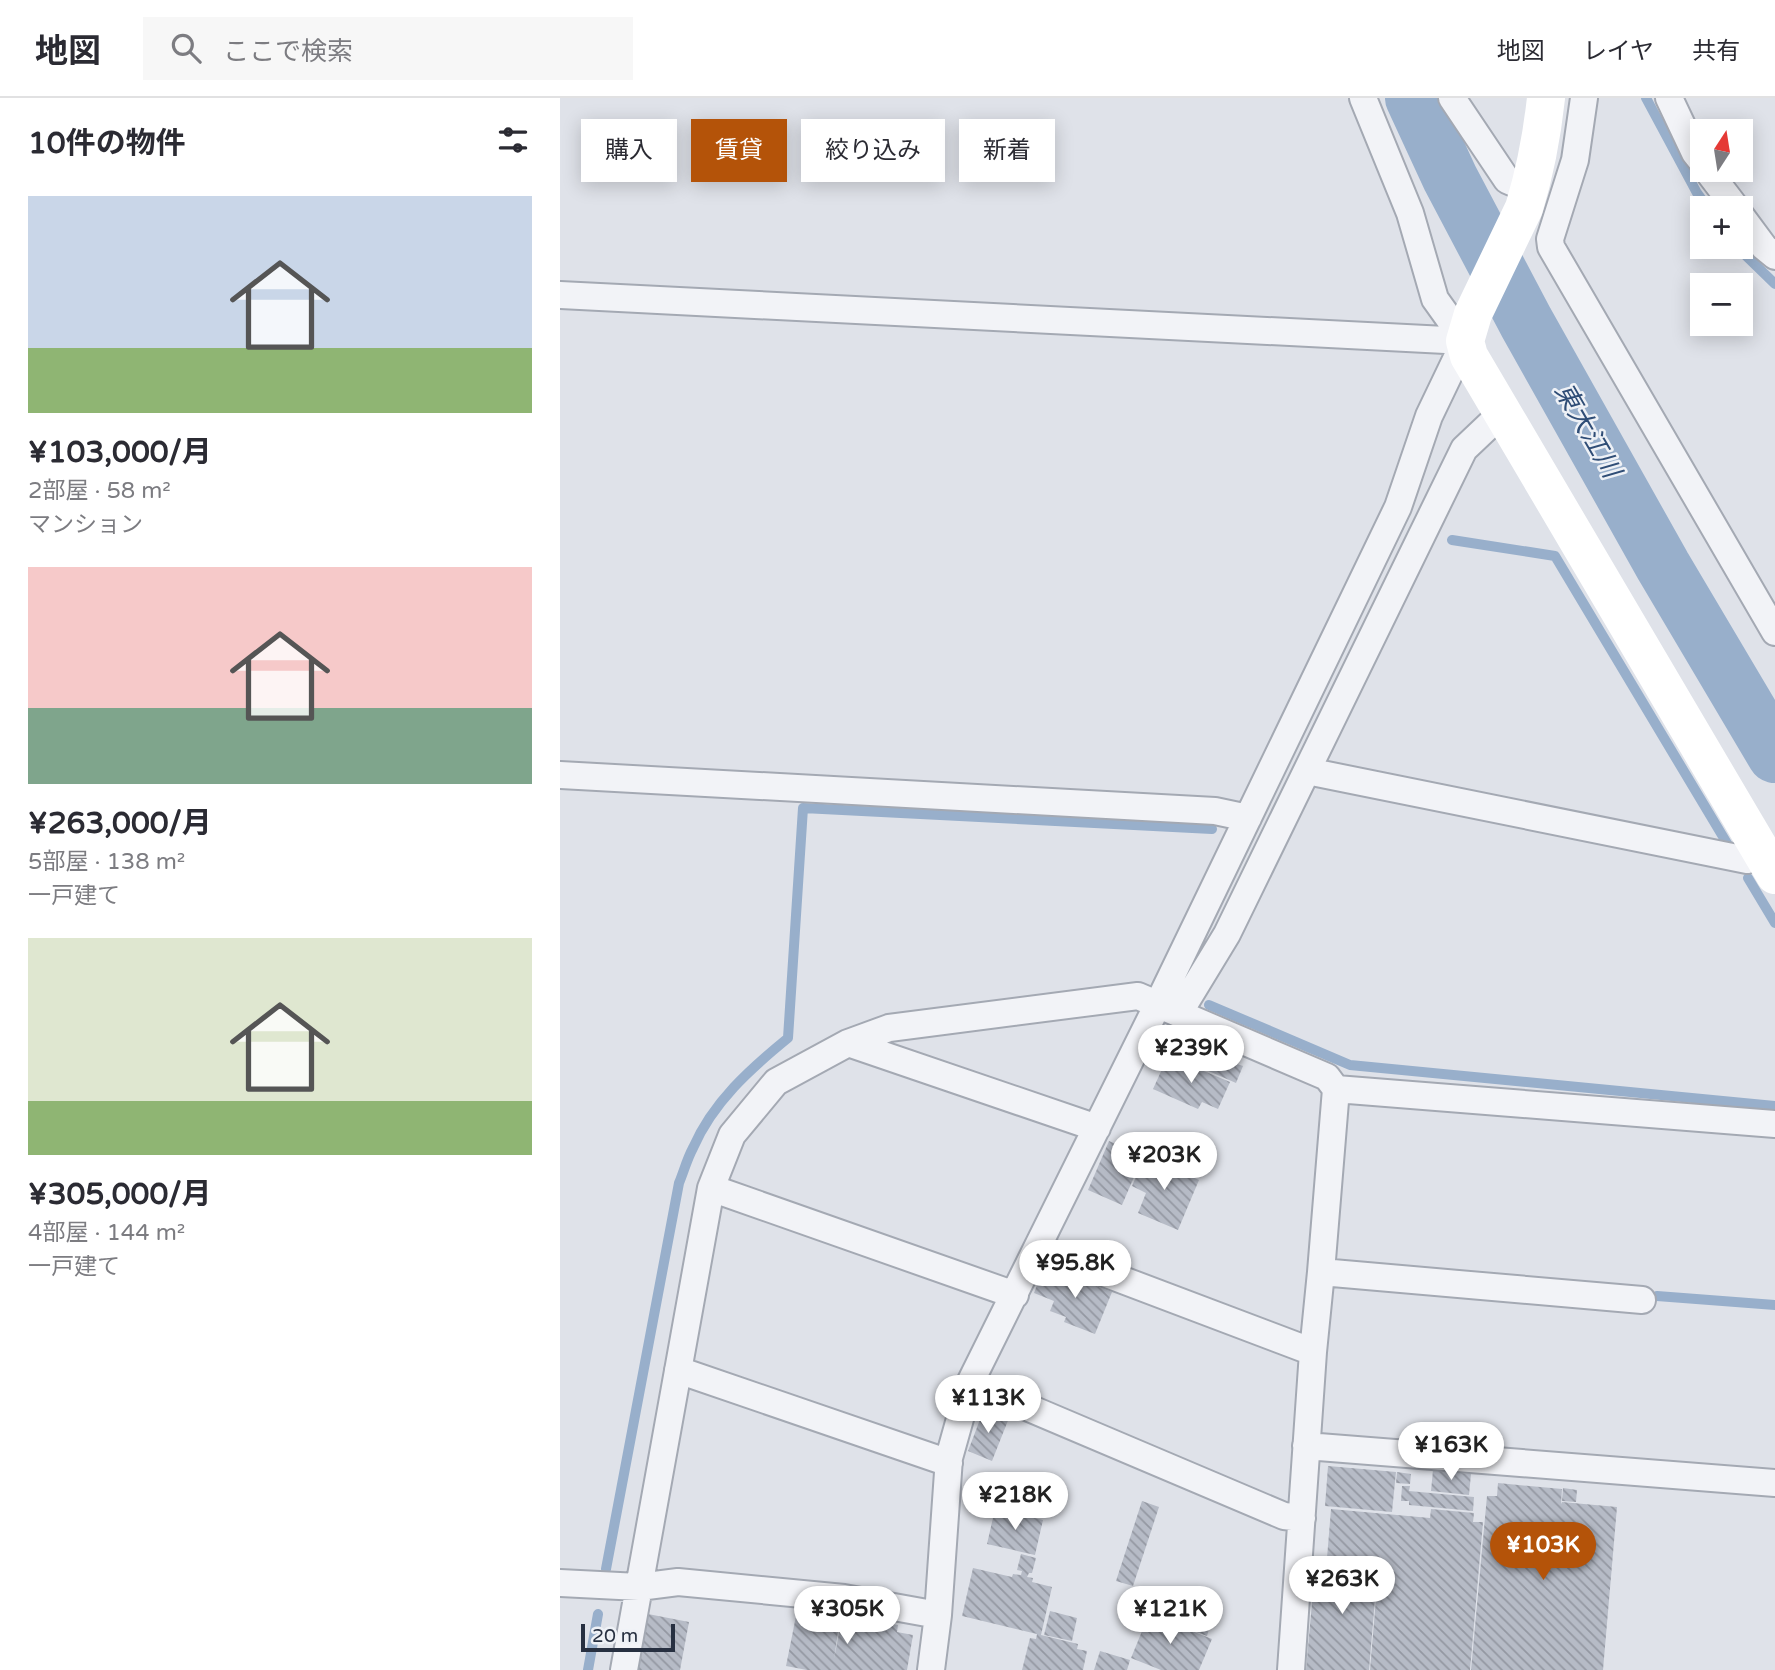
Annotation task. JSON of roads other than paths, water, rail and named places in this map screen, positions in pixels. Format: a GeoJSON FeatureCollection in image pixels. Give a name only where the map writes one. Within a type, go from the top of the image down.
{"type":"FeatureCollection","features":[{"type":"Feature","properties":{"kind":"street"},"geometry":{"type":"LineString","coordinates":[[1363,98],[1410,213],[1435,299],[1469,328],[1469,356],[1769,865]]}},
{"type":"Feature","properties":{"kind":"street"},"geometry":{"type":"LineString","coordinates":[[1452,98],[1507,180],[1527,199]]}},
{"type":"Feature","properties":{"kind":"street"},"geometry":{"type":"LineString","coordinates":[[1168,1009],[1248,818],[1398,507],[1429,416],[1527,199],[1543,127],[1546,98]]}},
{"type":"Feature","properties":{"kind":"street"},"geometry":{"type":"LineString","coordinates":[[1584,98],[1575,160],[1550,239],[1551,247],[1775,632]]}},
{"type":"Feature","properties":{"kind":"street"},"geometry":{"type":"LineString","coordinates":[[1669,98],[1690,142]]}},
{"type":"Feature","properties":{"kind":"street"},"geometry":{"type":"LineString","coordinates":[[1716,182],[1727,196]]}},
{"type":"Feature","properties":{"kind":"street"},"geometry":{"type":"LineString","coordinates":[[1753,232],[1775,256]]}},
{"type":"Feature","properties":{"kind":"street"},"geometry":{"type":"LineString","coordinates":[[560,295],[1469,328]]}},
{"type":"Feature","properties":{"kind":"street"},"geometry":{"type":"LineString","coordinates":[[931,1670],[938,1615],[949,1463],[970,1383],[1097,1128],[1168,1009],[1227,934],[1464,449],[1502,413]]}},
{"type":"Feature","properties":{"kind":"street"},"geometry":{"type":"LineString","coordinates":[[1307,771],[1769,865]]}},
{"type":"Feature","properties":{"kind":"street"},"geometry":{"type":"LineString","coordinates":[[560,775],[1215,811],[1248,818]]}},
{"type":"Feature","properties":{"kind":"street"},"geometry":{"type":"LineString","coordinates":[[624,1670],[711,1188],[732,1135],[776,1082],[848,1042],[889,1028],[1138,996],[1327,1077],[1336,1089],[1313,1352],[1292,1670]]}},
{"type":"Feature","properties":{"kind":"street"},"geometry":{"type":"LineString","coordinates":[[848,1042],[1097,1128]]}},
{"type":"Feature","properties":{"kind":"street"},"geometry":{"type":"LineString","coordinates":[[1336,1089],[1775,1124]]}},
{"type":"Feature","properties":{"kind":"street"},"geometry":{"type":"LineString","coordinates":[[711,1188],[1015,1295]]}},
{"type":"Feature","properties":{"kind":"street"},"geometry":{"type":"LineString","coordinates":[[1038,1248],[1313,1352]]}},
{"type":"Feature","properties":{"kind":"street"},"geometry":{"type":"LineString","coordinates":[[1321,1272],[1642,1300]]}},
{"type":"Feature","properties":{"kind":"street"},"geometry":{"type":"LineString","coordinates":[[678,1370],[949,1463]]}},
{"type":"Feature","properties":{"kind":"street"},"geometry":{"type":"LineString","coordinates":[[970,1383],[1284,1516],[1302,1518]]}},
{"type":"Feature","properties":{"kind":"street"},"geometry":{"type":"LineString","coordinates":[[1306,1446],[1775,1483]]}},
{"type":"Feature","properties":{"kind":"street"},"geometry":{"type":"LineString","coordinates":[[560,1583],[639,1587],[678,1582],[844,1598],[938,1615]]}},
{"type":"Feature","properties":{"kind":"waterway","name":"東大江川"},"geometry":{"type":"LineString","coordinates":[[1413,98],[1450,178],[1526,322],[1663,566],[1775,755]]}},
{"type":"Feature","properties":{"kind":"waterway"},"geometry":{"type":"LineString","coordinates":[[1646,98],[1699,196]]}},
{"type":"Feature","properties":{"kind":"waterway"},"geometry":{"type":"LineString","coordinates":[[1749,259],[1775,284]]}},
{"type":"Feature","properties":{"kind":"waterway"},"geometry":{"type":"LineString","coordinates":[[1452,540],[1555,556],[1728,845]]}},
{"type":"Feature","properties":{"kind":"waterway"},"geometry":{"type":"LineString","coordinates":[[606,1569],[679,1183],[701,1131],[722,1101],[747,1074],[788,1038],[803,808],[1212,829]]}},
{"type":"Feature","properties":{"kind":"waterway"},"geometry":{"type":"LineString","coordinates":[[1748,878],[1775,923]]}},
{"type":"Feature","properties":{"kind":"waterway"},"geometry":{"type":"LineString","coordinates":[[1209,1005],[1350,1065],[1775,1106]]}},
{"type":"Feature","properties":{"kind":"waterway"},"geometry":{"type":"LineString","coordinates":[[1657,1296],[1775,1305]]}},
{"type":"Feature","properties":{"kind":"waterway"},"geometry":{"type":"LineString","coordinates":[[588,1670],[598,1614]]}}]}
